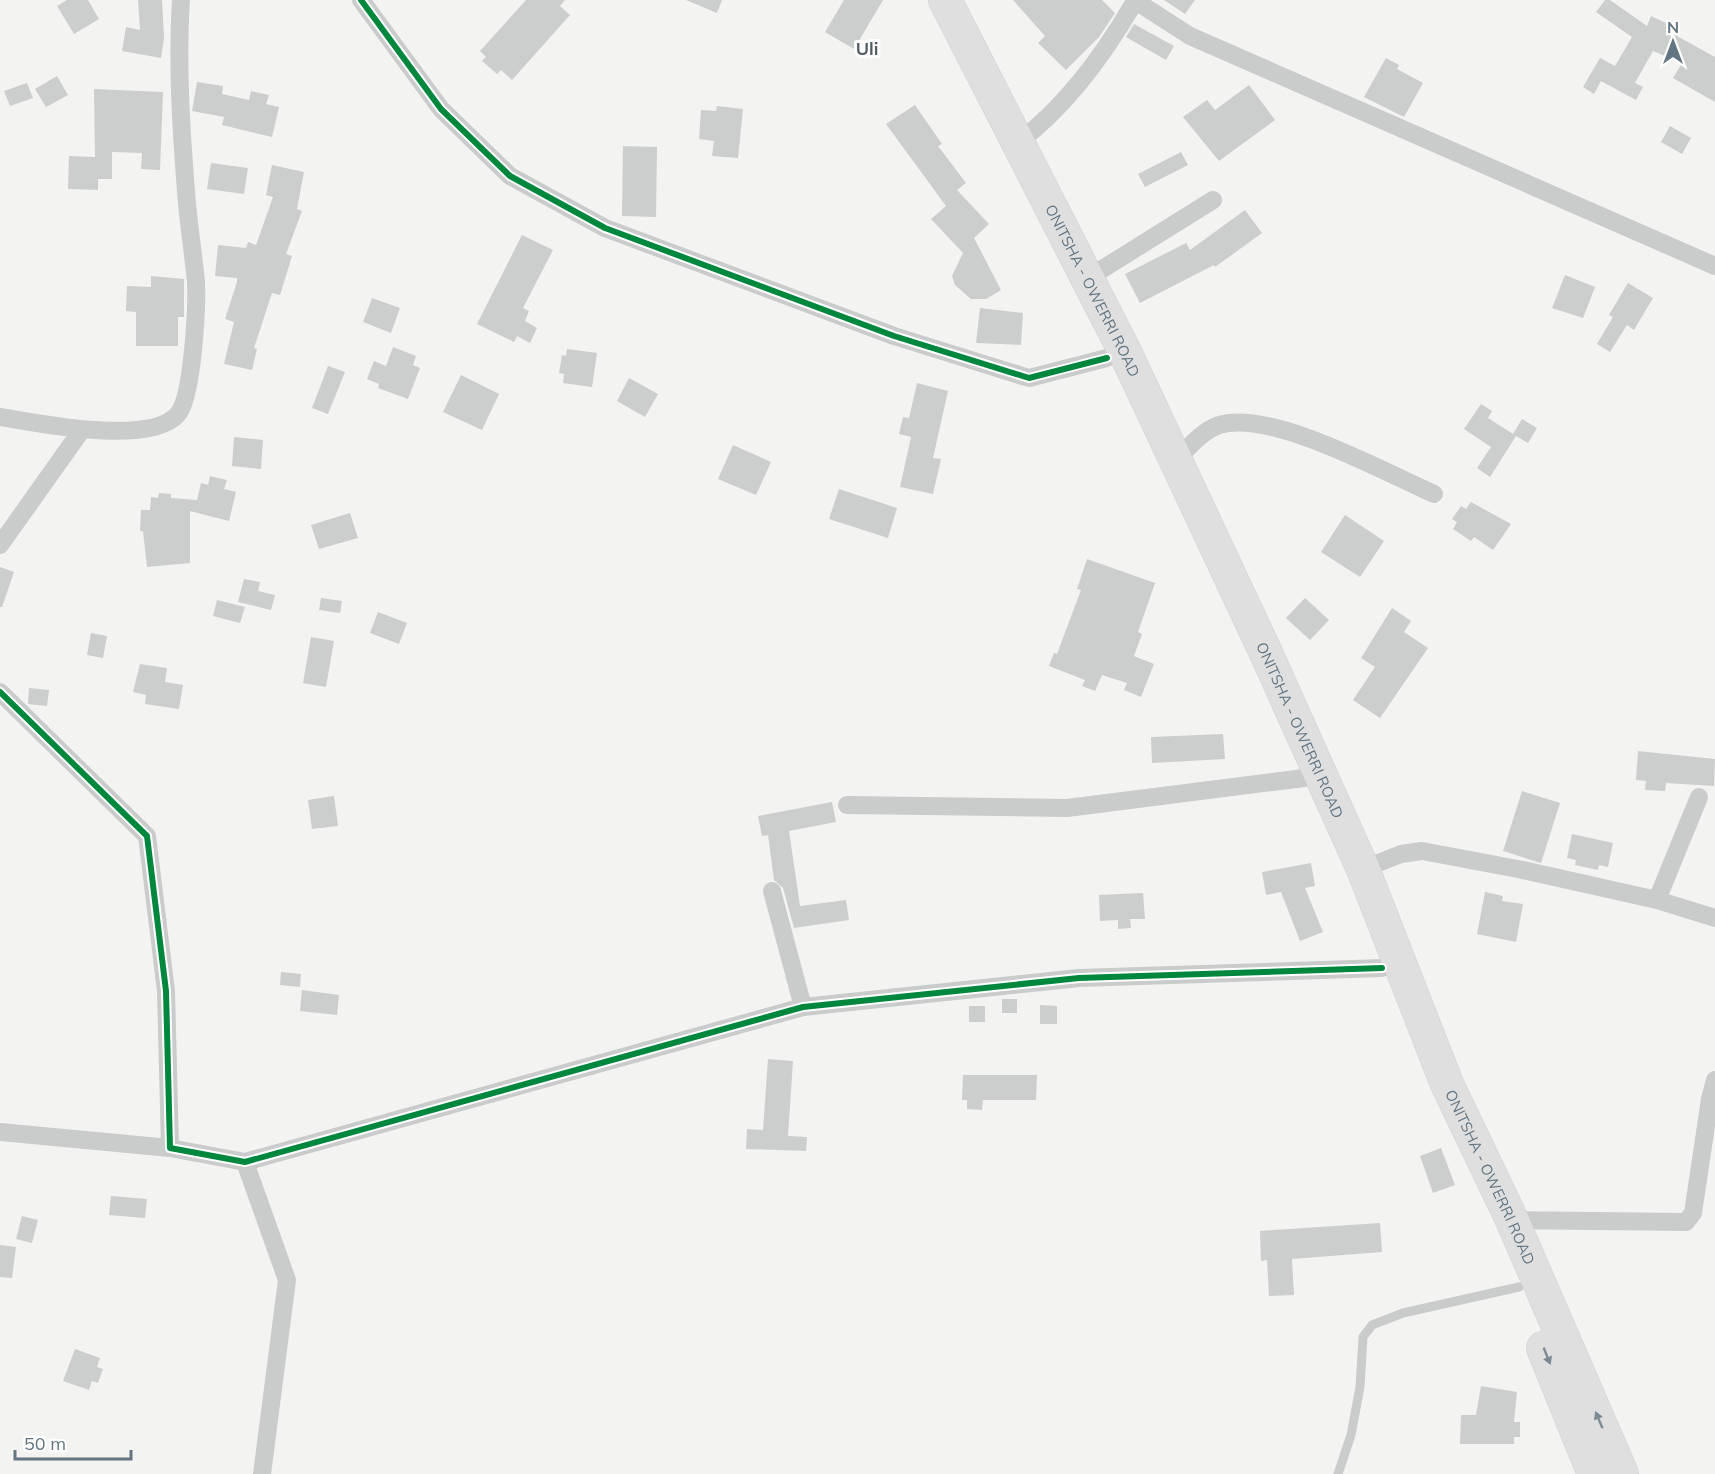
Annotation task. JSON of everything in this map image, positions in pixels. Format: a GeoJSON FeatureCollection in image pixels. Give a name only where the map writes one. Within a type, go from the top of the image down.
{"type":"FeatureCollection","features":[{"type":"Feature","properties":{"kind":"highway","name":"ONITSHA - OWERRI ROAD"},"geometry":{"type":"LineString","coordinates":[[928,0],[1185,515],[1304,778],[1434,1102],[1519,1287],[1594,1474]]}},
{"type":"Feature","properties":{"kind":"highway","name":"ONITSHA - OWERRI ROAD"},"geometry":{"type":"LineString","coordinates":[[945,0],[1088,278],[1176,459],[1363,868],[1447,1084],[1512,1220],[1622,1474]]}},
{"type":"Feature","properties":{"kind":"street"},"geometry":{"type":"LineString","coordinates":[[0,417],[81,431],[154,429],[178,415],[189,387],[196,284],[184,158],[178,46],[181,0]]}},
{"type":"Feature","properties":{"kind":"street"},"geometry":{"type":"LineString","coordinates":[[361,0],[441,109],[510,176],[605,228],[894,336],[1029,378],[1107,358]]}},
{"type":"Feature","properties":{"kind":"street"},"geometry":{"type":"LineString","coordinates":[[1017,143],[1050,116],[1112,41],[1134,1],[1190,36],[1715,266]]}},
{"type":"Feature","properties":{"kind":"street"},"geometry":{"type":"LineString","coordinates":[[1088,278],[1213,200]]}},
{"type":"Feature","properties":{"kind":"street"},"geometry":{"type":"LineString","coordinates":[[1176,459],[1204,434],[1218,426],[1234,423],[1260,424],[1287,430],[1434,494]]}},
{"type":"Feature","properties":{"kind":"street"},"geometry":{"type":"LineString","coordinates":[[0,545],[81,431]]}},
{"type":"Feature","properties":{"kind":"street"},"geometry":{"type":"LineString","coordinates":[[0,692],[147,836],[166,991],[170,1148]]}},
{"type":"Feature","properties":{"kind":"street"},"geometry":{"type":"LineString","coordinates":[[847,806],[1067,808],[1304,778]]}},
{"type":"Feature","properties":{"kind":"street"},"geometry":{"type":"LineString","coordinates":[[1657,900],[1699,796]]}},
{"type":"Feature","properties":{"kind":"street"},"geometry":{"type":"LineString","coordinates":[[1363,868],[1401,854],[1422,851],[1518,869],[1657,900],[1715,918]]}},
{"type":"Feature","properties":{"kind":"street"},"geometry":{"type":"LineString","coordinates":[[772,891],[803,1007]]}},
{"type":"Feature","properties":{"kind":"street"},"geometry":{"type":"LineString","coordinates":[[0,1131],[170,1148],[245,1162],[803,1007],[1079,978],[1382,968]]}},
{"type":"Feature","properties":{"kind":"street"},"geometry":{"type":"LineString","coordinates":[[1512,1220],[1686,1222],[1692,1213],[1715,1080]]}},
{"type":"Feature","properties":{"kind":"street"},"geometry":{"type":"LineString","coordinates":[[245,1162],[287,1280],[262,1474]]}},
{"type":"Feature","properties":{"kind":"lane"},"geometry":{"type":"LineString","coordinates":[[1338,1474],[1351,1435],[1360,1387],[1363,1337],[1372,1325],[1403,1313],[1519,1287]]}},
{"type":"Feature","properties":{"kind":"building"},"geometry":{"type":"Polygon","coordinates":[[[67,0],[88,0],[99,19],[74,34],[57,6],[67,0]]]}},
{"type":"Feature","properties":{"kind":"building"},"geometry":{"type":"Polygon","coordinates":[[[138,0],[162,0],[164,38],[161,58],[122,51],[126,27],[140,30],[138,0]]]}},
{"type":"Feature","properties":{"kind":"building"},"geometry":{"type":"Polygon","coordinates":[[[526,0],[565,0],[560,6],[570,15],[512,80],[501,70],[497,74],[482,61],[486,57],[480,51],[526,0]]]}},
{"type":"Feature","properties":{"kind":"building"},"geometry":{"type":"Polygon","coordinates":[[[686,0],[722,0],[717,13],[686,0]]]}},
{"type":"Feature","properties":{"kind":"building"},"geometry":{"type":"Polygon","coordinates":[[[844,0],[883,0],[854,49],[825,32],[844,0]]]}},
{"type":"Feature","properties":{"kind":"building"},"geometry":{"type":"Polygon","coordinates":[[[1013,0],[1102,0],[1115,13],[1099,37],[1066,70],[1038,43],[1045,36],[1013,0]]]}},
{"type":"Feature","properties":{"kind":"building"},"geometry":{"type":"Polygon","coordinates":[[[1164,0],[1195,0],[1185,14],[1164,0]]]}},
{"type":"Feature","properties":{"kind":"building"},"geometry":{"type":"Polygon","coordinates":[[[1605,0],[1610,0],[1647,26],[1651,16],[1679,29],[1677,36],[1715,57],[1715,102],[1673,78],[1682,63],[1653,51],[1635,83],[1643,87],[1636,100],[1601,81],[1594,94],[1583,87],[1600,58],[1615,66],[1632,37],[1596,12],[1605,0]]]}},
{"type":"Feature","properties":{"kind":"building"},"geometry":{"type":"Polygon","coordinates":[[[1134,24],[1174,46],[1166,60],[1126,37],[1134,24]]]}},
{"type":"Feature","properties":{"kind":"building"},"geometry":{"type":"Polygon","coordinates":[[[1386,58],[1399,65],[1397,69],[1423,83],[1404,117],[1364,97],[1386,58]]]}},
{"type":"Feature","properties":{"kind":"building"},"geometry":{"type":"Polygon","coordinates":[[[57,76],[68,95],[46,107],[35,89],[57,76]]]}},
{"type":"Feature","properties":{"kind":"building"},"geometry":{"type":"Polygon","coordinates":[[[197,82],[223,86],[222,94],[249,100],[251,91],[269,95],[266,104],[279,107],[272,137],[222,125],[224,117],[192,111],[197,82]]]}},
{"type":"Feature","properties":{"kind":"building"},"geometry":{"type":"Polygon","coordinates":[[[27,83],[33,98],[10,106],[4,91],[27,83]]]}},
{"type":"Feature","properties":{"kind":"building"},"geometry":{"type":"Polygon","coordinates":[[[1249,85],[1275,120],[1219,161],[1183,117],[1207,100],[1215,110],[1249,85]]]}},
{"type":"Feature","properties":{"kind":"building"},"geometry":{"type":"Polygon","coordinates":[[[94,89],[163,92],[160,170],[141,169],[142,153],[112,152],[112,179],[98,179],[98,190],[68,189],[69,156],[95,157],[94,89]]]}},
{"type":"Feature","properties":{"kind":"building"},"geometry":{"type":"Polygon","coordinates":[[[915,105],[942,144],[938,146],[966,183],[957,190],[989,224],[974,238],[1001,290],[986,299],[971,299],[955,285],[952,276],[963,253],[931,219],[946,206],[886,124],[915,105]]]}},
{"type":"Feature","properties":{"kind":"building"},"geometry":{"type":"Polygon","coordinates":[[[717,106],[743,109],[738,158],[712,156],[714,141],[699,139],[701,110],[716,111],[717,106]]]}},
{"type":"Feature","properties":{"kind":"building"},"geometry":{"type":"Polygon","coordinates":[[[1670,126],[1691,138],[1682,154],[1661,142],[1670,126]]]}},
{"type":"Feature","properties":{"kind":"building"},"geometry":{"type":"Polygon","coordinates":[[[623,146],[657,147],[656,217],[622,216],[623,146]]]}},
{"type":"Feature","properties":{"kind":"building"},"geometry":{"type":"Polygon","coordinates":[[[1181,152],[1188,165],[1145,187],[1138,174],[1181,152]]]}},
{"type":"Feature","properties":{"kind":"building"},"geometry":{"type":"Polygon","coordinates":[[[211,163],[248,168],[244,194],[207,189],[211,163]]]}},
{"type":"Feature","properties":{"kind":"building"},"geometry":{"type":"Polygon","coordinates":[[[272,165],[304,172],[297,209],[302,211],[286,254],[292,256],[280,295],[272,293],[254,348],[257,349],[252,370],[224,364],[234,322],[225,319],[237,278],[215,276],[218,245],[246,248],[248,242],[256,245],[273,197],[266,195],[272,165]]]}},
{"type":"Feature","properties":{"kind":"building"},"geometry":{"type":"Polygon","coordinates":[[[1245,210],[1262,233],[1215,267],[1214,265],[1140,303],[1125,274],[1186,243],[1190,250],[1245,210]]]}},
{"type":"Feature","properties":{"kind":"building"},"geometry":{"type":"Polygon","coordinates":[[[522,235],[553,250],[523,308],[529,311],[525,321],[537,328],[530,343],[517,336],[514,342],[477,324],[522,235]]]}},
{"type":"Feature","properties":{"kind":"building"},"geometry":{"type":"Polygon","coordinates":[[[1565,275],[1595,287],[1583,318],[1552,308],[1565,275]]]}},
{"type":"Feature","properties":{"kind":"building"},"geometry":{"type":"Polygon","coordinates":[[[151,276],[184,279],[184,317],[178,317],[178,346],[136,346],[136,312],[126,311],[127,286],[151,287],[151,276]]]}},
{"type":"Feature","properties":{"kind":"building"},"geometry":{"type":"Polygon","coordinates":[[[1628,283],[1653,298],[1634,330],[1627,325],[1610,352],[1597,344],[1613,317],[1609,315],[1628,283]]]}},
{"type":"Feature","properties":{"kind":"building"},"geometry":{"type":"Polygon","coordinates":[[[372,298],[400,308],[391,333],[363,322],[372,298]]]}},
{"type":"Feature","properties":{"kind":"building"},"geometry":{"type":"Polygon","coordinates":[[[980,308],[1023,313],[1021,345],[976,343],[980,308]]]}},
{"type":"Feature","properties":{"kind":"building"},"geometry":{"type":"Polygon","coordinates":[[[393,347],[416,356],[413,365],[420,368],[408,399],[378,388],[379,384],[367,379],[374,361],[386,366],[393,347]]]}},
{"type":"Feature","properties":{"kind":"building"},"geometry":{"type":"Polygon","coordinates":[[[567,349],[597,353],[592,387],[563,383],[564,374],[559,373],[562,355],[566,356],[567,349]]]}},
{"type":"Feature","properties":{"kind":"building"},"geometry":{"type":"Polygon","coordinates":[[[328,366],[345,372],[328,414],[312,408],[328,366]]]}},
{"type":"Feature","properties":{"kind":"building"},"geometry":{"type":"Polygon","coordinates":[[[461,375],[499,394],[482,430],[443,412],[461,375]]]}},
{"type":"Feature","properties":{"kind":"building"},"geometry":{"type":"Polygon","coordinates":[[[629,378],[658,394],[645,417],[617,401],[629,378]]]}},
{"type":"Feature","properties":{"kind":"building"},"geometry":{"type":"Polygon","coordinates":[[[917,383],[948,391],[933,458],[941,459],[933,494],[900,487],[911,437],[899,434],[903,417],[909,418],[917,383]]]}},
{"type":"Feature","properties":{"kind":"building"},"geometry":{"type":"Polygon","coordinates":[[[1481,404],[1492,411],[1488,418],[1513,434],[1522,419],[1537,428],[1528,443],[1516,436],[1490,477],[1477,468],[1491,447],[1464,429],[1481,404]]]}},
{"type":"Feature","properties":{"kind":"building"},"geometry":{"type":"Polygon","coordinates":[[[234,437],[263,440],[261,469],[232,466],[234,437]]]}},
{"type":"Feature","properties":{"kind":"building"},"geometry":{"type":"Polygon","coordinates":[[[733,445],[771,462],[756,495],[718,479],[733,445]]]}},
{"type":"Feature","properties":{"kind":"building"},"geometry":{"type":"Polygon","coordinates":[[[210,476],[227,480],[224,489],[236,492],[229,521],[190,511],[190,563],[147,567],[143,531],[140,531],[141,510],[150,510],[151,497],[158,498],[159,493],[171,494],[171,498],[197,500],[201,483],[208,485],[210,476]]]}},
{"type":"Feature","properties":{"kind":"building"},"geometry":{"type":"Polygon","coordinates":[[[839,489],[897,508],[888,538],[829,519],[839,489]]]}},
{"type":"Feature","properties":{"kind":"building"},"geometry":{"type":"Polygon","coordinates":[[[1471,502],[1511,524],[1493,550],[1474,537],[1471,541],[1453,529],[1457,522],[1452,519],[1461,506],[1466,509],[1471,502]]]}},
{"type":"Feature","properties":{"kind":"building"},"geometry":{"type":"Polygon","coordinates":[[[350,513],[358,538],[319,549],[311,525],[350,513]]]}},
{"type":"Feature","properties":{"kind":"building"},"geometry":{"type":"Polygon","coordinates":[[[1345,515],[1384,541],[1360,577],[1321,552],[1345,515]]]}},
{"type":"Feature","properties":{"kind":"building"},"geometry":{"type":"Polygon","coordinates":[[[1087,559],[1155,583],[1138,632],[1142,634],[1134,656],[1154,664],[1141,697],[1124,690],[1127,683],[1102,675],[1095,691],[1082,686],[1085,680],[1049,666],[1054,653],[1057,654],[1081,590],[1077,589],[1087,559]]]}},
{"type":"Feature","properties":{"kind":"building"},"geometry":{"type":"Polygon","coordinates":[[[0,567],[14,572],[2,607],[0,607],[0,567]]]}},
{"type":"Feature","properties":{"kind":"building"},"geometry":{"type":"Polygon","coordinates":[[[244,579],[260,582],[258,591],[275,595],[271,610],[238,602],[244,579]]]}},
{"type":"Feature","properties":{"kind":"building"},"geometry":{"type":"Polygon","coordinates":[[[321,598],[342,601],[340,613],[319,610],[321,598]]]}},
{"type":"Feature","properties":{"kind":"building"},"geometry":{"type":"Polygon","coordinates":[[[1305,598],[1329,620],[1310,640],[1286,618],[1305,598]]]}},
{"type":"Feature","properties":{"kind":"building"},"geometry":{"type":"Polygon","coordinates":[[[217,600],[245,607],[240,623],[213,616],[217,600]]]}},
{"type":"Feature","properties":{"kind":"building"},"geometry":{"type":"Polygon","coordinates":[[[1392,608],[1411,621],[1404,632],[1428,648],[1380,718],[1353,700],[1375,667],[1361,658],[1392,608]]]}},
{"type":"Feature","properties":{"kind":"building"},"geometry":{"type":"Polygon","coordinates":[[[378,612],[407,623],[399,644],[370,633],[378,612]]]}},
{"type":"Feature","properties":{"kind":"building"},"geometry":{"type":"Polygon","coordinates":[[[91,633],[107,636],[103,658],[87,655],[91,633]]]}},
{"type":"Feature","properties":{"kind":"building"},"geometry":{"type":"Polygon","coordinates":[[[311,637],[334,641],[326,687],[303,683],[311,637]]]}},
{"type":"Feature","properties":{"kind":"building"},"geometry":{"type":"Polygon","coordinates":[[[140,664],[167,668],[165,682],[183,685],[179,709],[145,704],[146,695],[133,692],[140,664]]]}},
{"type":"Feature","properties":{"kind":"building"},"geometry":{"type":"Polygon","coordinates":[[[29,688],[49,690],[47,706],[28,704],[29,688]]]}},
{"type":"Feature","properties":{"kind":"building"},"geometry":{"type":"Polygon","coordinates":[[[1223,734],[1225,759],[1152,763],[1151,737],[1223,734]]]}},
{"type":"Feature","properties":{"kind":"building"},"geometry":{"type":"Polygon","coordinates":[[[1638,751],[1715,759],[1714,786],[1666,783],[1665,791],[1645,790],[1646,781],[1636,780],[1638,751]]]}},
{"type":"Feature","properties":{"kind":"building"},"geometry":{"type":"Polygon","coordinates":[[[1522,791],[1560,803],[1541,863],[1503,851],[1522,791]]]}},
{"type":"Feature","properties":{"kind":"building"},"geometry":{"type":"Polygon","coordinates":[[[334,796],[338,826],[312,829],[308,800],[334,796]]]}},
{"type":"Feature","properties":{"kind":"building"},"geometry":{"type":"Polygon","coordinates":[[[832,802],[836,822],[789,831],[800,906],[846,900],[849,920],[794,928],[783,888],[774,880],[768,835],[762,836],[758,816],[832,802]]]}},
{"type":"Feature","properties":{"kind":"building"},"geometry":{"type":"Polygon","coordinates":[[[1572,834],[1613,843],[1608,867],[1599,865],[1598,870],[1575,865],[1576,860],[1567,858],[1572,834]]]}},
{"type":"Feature","properties":{"kind":"building"},"geometry":{"type":"Polygon","coordinates":[[[1311,863],[1315,886],[1305,888],[1323,932],[1300,941],[1281,892],[1266,895],[1262,872],[1311,863]]]}},
{"type":"Feature","properties":{"kind":"building"},"geometry":{"type":"Polygon","coordinates":[[[1485,892],[1503,896],[1502,901],[1523,904],[1516,942],[1477,934],[1485,892]]]}},
{"type":"Feature","properties":{"kind":"building"},"geometry":{"type":"Polygon","coordinates":[[[1143,893],[1145,919],[1130,919],[1131,928],[1118,929],[1118,920],[1100,921],[1099,895],[1143,893]]]}},
{"type":"Feature","properties":{"kind":"building"},"geometry":{"type":"Polygon","coordinates":[[[281,972],[301,974],[300,987],[280,985],[281,972]]]}},
{"type":"Feature","properties":{"kind":"building"},"geometry":{"type":"Polygon","coordinates":[[[302,990],[339,995],[337,1015],[300,1011],[302,990]]]}},
{"type":"Feature","properties":{"kind":"building"},"geometry":{"type":"Polygon","coordinates":[[[1002,999],[1017,999],[1017,1013],[1002,1013],[1002,999]]]}},
{"type":"Feature","properties":{"kind":"building"},"geometry":{"type":"Polygon","coordinates":[[[1040,1005],[1057,1006],[1057,1024],[1040,1024],[1040,1005]]]}},
{"type":"Feature","properties":{"kind":"building"},"geometry":{"type":"Polygon","coordinates":[[[969,1006],[985,1006],[985,1022],[969,1022],[969,1006]]]}},
{"type":"Feature","properties":{"kind":"building"},"geometry":{"type":"Polygon","coordinates":[[[768,1059],[793,1061],[788,1136],[807,1137],[806,1151],[746,1149],[747,1129],[763,1130],[768,1059]]]}},
{"type":"Feature","properties":{"kind":"building"},"geometry":{"type":"Polygon","coordinates":[[[963,1075],[1037,1075],[1036,1100],[983,1100],[982,1110],[967,1109],[967,1100],[962,1100],[963,1075]]]}},
{"type":"Feature","properties":{"kind":"building"},"geometry":{"type":"Polygon","coordinates":[[[1441,1148],[1455,1185],[1433,1193],[1420,1156],[1441,1148]]]}},
{"type":"Feature","properties":{"kind":"building"},"geometry":{"type":"Polygon","coordinates":[[[111,1196],[147,1199],[145,1218],[109,1215],[111,1196]]]}},
{"type":"Feature","properties":{"kind":"building"},"geometry":{"type":"Polygon","coordinates":[[[22,1216],[38,1220],[32,1243],[16,1239],[22,1216]]]}},
{"type":"Feature","properties":{"kind":"building"},"geometry":{"type":"Polygon","coordinates":[[[1380,1223],[1382,1252],[1292,1259],[1294,1295],[1269,1296],[1267,1260],[1261,1261],[1260,1231],[1380,1223]]]}},
{"type":"Feature","properties":{"kind":"building"},"geometry":{"type":"Polygon","coordinates":[[[0,1245],[16,1247],[12,1278],[0,1277],[0,1245]]]}},
{"type":"Feature","properties":{"kind":"building"},"geometry":{"type":"Polygon","coordinates":[[[75,1349],[100,1358],[97,1367],[103,1369],[98,1383],[92,1381],[89,1390],[63,1381],[75,1349]]]}},
{"type":"Feature","properties":{"kind":"building"},"geometry":{"type":"Polygon","coordinates":[[[1481,1386],[1517,1392],[1514,1422],[1520,1422],[1520,1437],[1514,1437],[1514,1444],[1460,1444],[1461,1415],[1476,1415],[1481,1386]]]}},
{"type":"Feature","properties":{"kind":"cycle path"},"geometry":{"type":"LineString","coordinates":[[361,0],[441,109],[510,176],[605,228],[894,336],[1029,378],[1107,358]]}},
{"type":"Feature","properties":{"kind":"cycle path"},"geometry":{"type":"LineString","coordinates":[[0,692],[147,836],[166,991],[170,1148],[245,1162],[803,1007],[1079,978],[1382,968]]}},
{"type":"Feature","properties":{"kind":"district","name":"Uli"},"geometry":{"type":"Point","coordinates":[867,48]}}]}
